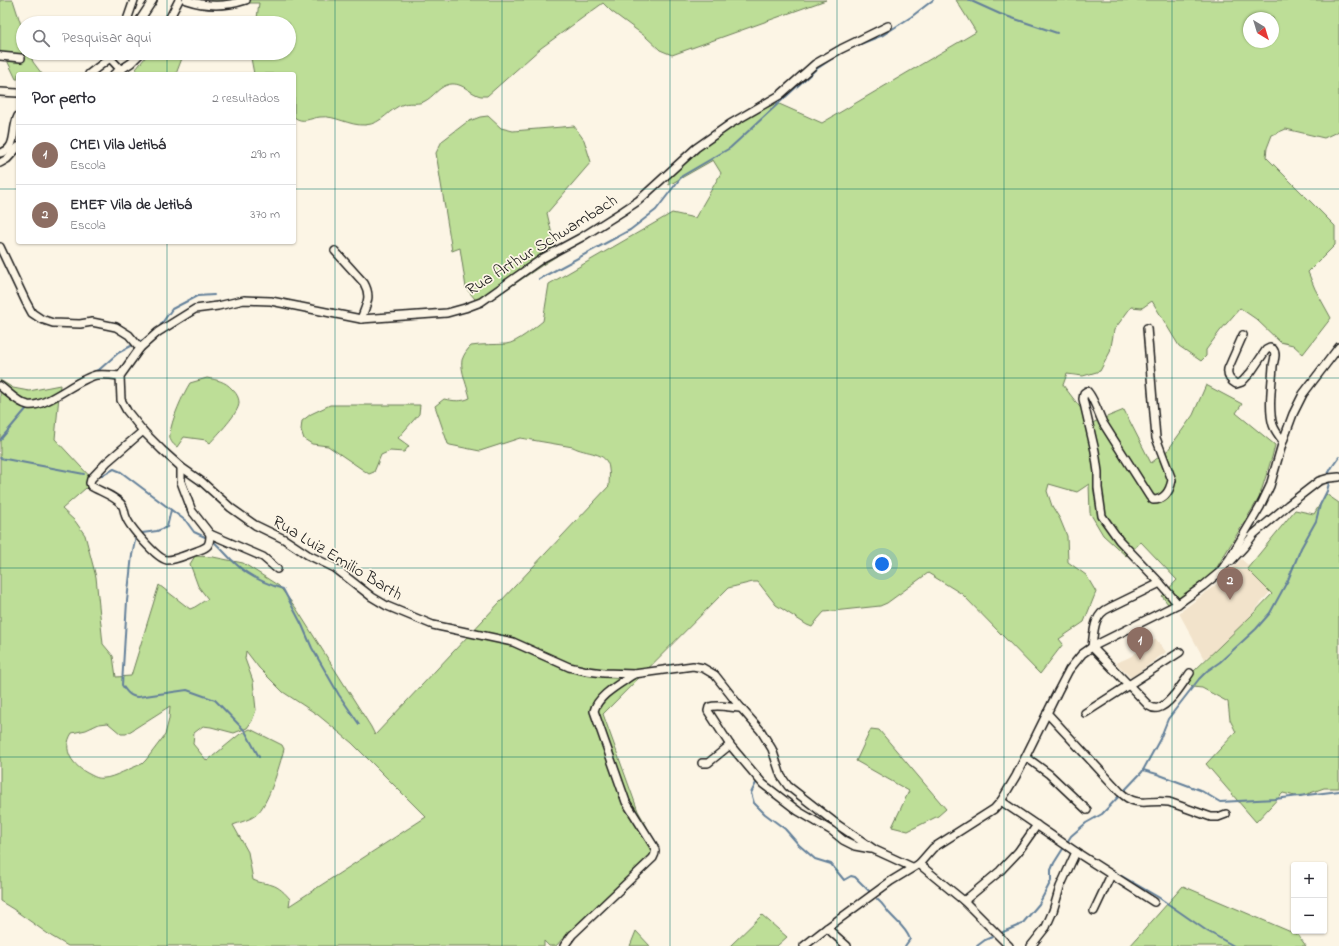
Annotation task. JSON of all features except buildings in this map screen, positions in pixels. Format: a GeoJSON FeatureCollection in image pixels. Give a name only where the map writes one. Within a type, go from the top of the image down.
{"type":"FeatureCollection","features":[{"type":"Feature","properties":{"kind":"street"},"geometry":{"type":"LineString","coordinates":[[128,16],[134,0]]}},
{"type":"Feature","properties":{"kind":"street"},"geometry":{"type":"LineString","coordinates":[[143,16],[153,0]]}},
{"type":"Feature","properties":{"kind":"street"},"geometry":{"type":"LineString","coordinates":[[171,16],[179,0]]}},
{"type":"Feature","properties":{"kind":"street"},"geometry":{"type":"LineString","coordinates":[[186,0],[198,4],[216,6],[233,4],[246,0]]}},
{"type":"Feature","properties":{"kind":"street","name":"Rua Arthur Schwambach"},"geometry":{"type":"LineString","coordinates":[[120,376],[140,348],[158,332],[195,309],[218,306],[244,300],[271,302],[361,318],[447,313],[480,302],[544,258],[582,237],[638,201],[696,148],[730,124],[780,95],[815,64],[841,49],[888,26]]}},
{"type":"Feature","properties":{"kind":"street"},"geometry":{"type":"LineString","coordinates":[[0,56],[16,58]]}},
{"type":"Feature","properties":{"kind":"street"},"geometry":{"type":"LineString","coordinates":[[91,72],[106,60]]}},
{"type":"Feature","properties":{"kind":"street"},"geometry":{"type":"LineString","coordinates":[[114,60],[118,72],[133,60]]}},
{"type":"Feature","properties":{"kind":"street"},"geometry":{"type":"LineString","coordinates":[[0,92],[16,93]]}},
{"type":"Feature","properties":{"kind":"street"},"geometry":{"type":"LineString","coordinates":[[0,153],[6,151],[12,146],[16,120]]}},
{"type":"Feature","properties":{"kind":"street"},"geometry":{"type":"LineString","coordinates":[[0,163],[7,159],[16,149]]}},
{"type":"Feature","properties":{"kind":"street"},"geometry":{"type":"LineString","coordinates":[[0,247],[32,314],[53,323],[80,324],[92,322],[116,327],[129,334],[140,348]]}},
{"type":"Feature","properties":{"kind":"street"},"geometry":{"type":"LineString","coordinates":[[335,251],[368,289],[369,296],[361,318]]}},
{"type":"Feature","properties":{"kind":"street"},"geometry":{"type":"LineString","coordinates":[[1147,328],[1156,438],[1172,480],[1170,487],[1162,498],[1159,500],[1153,500],[1150,497],[1103,423],[1098,414],[1092,396],[1087,391],[1084,393],[1083,399],[1096,451],[1098,488],[1102,516],[1119,540],[1178,604]]}},
{"type":"Feature","properties":{"kind":"street"},"geometry":{"type":"LineString","coordinates":[[1243,335],[1227,374],[1231,381],[1236,384],[1242,382],[1266,350],[1273,348],[1275,352],[1271,410],[1272,420],[1276,431],[1283,441]]}},
{"type":"Feature","properties":{"kind":"street"},"geometry":{"type":"LineString","coordinates":[[1220,572],[1230,558],[1270,486],[1283,441],[1293,414],[1303,394],[1339,347]]}},
{"type":"Feature","properties":{"kind":"street"},"geometry":{"type":"LineString","coordinates":[[0,386],[23,403],[35,405],[96,375],[120,376],[121,400],[127,411],[143,431],[181,467],[181,482],[192,511],[210,534],[263,556],[277,569]]}},
{"type":"Feature","properties":{"kind":"street"},"geometry":{"type":"LineString","coordinates":[[143,431],[107,462],[92,479],[90,483],[91,486],[115,498],[122,504],[126,518],[150,549],[162,558],[168,560],[206,547],[210,541],[210,534]]}},
{"type":"Feature","properties":{"kind":"street","name":"Rua Luiz Emilio Barth"},"geometry":{"type":"LineString","coordinates":[[181,467],[201,481],[231,508],[255,525],[284,539],[316,560],[335,568],[372,597],[387,606],[433,625],[513,642],[569,667],[587,671],[634,674],[693,666],[703,668],[715,675],[766,738],[772,749],[781,776],[788,786],[827,817],[875,850],[912,868]]}},
{"type":"Feature","properties":{"kind":"street"},"geometry":{"type":"LineString","coordinates":[[804,946],[827,928],[919,864],[933,848],[994,809],[1001,801],[1016,776],[1069,670],[1082,654],[1092,647],[1178,604],[1220,572],[1244,547],[1254,534],[1288,504],[1319,481],[1339,477]]}},
{"type":"Feature","properties":{"kind":"street"},"geometry":{"type":"LineString","coordinates":[[1092,647],[1095,623],[1099,615],[1104,610],[1160,583]]}},
{"type":"Feature","properties":{"kind":"street"},"geometry":{"type":"LineString","coordinates":[[1092,647],[1153,709],[1158,708],[1169,700],[1190,673]]}},
{"type":"Feature","properties":{"kind":"street"},"geometry":{"type":"LineString","coordinates":[[1085,713],[1180,652]]}},
{"type":"Feature","properties":{"kind":"street"},"geometry":{"type":"LineString","coordinates":[[564,946],[572,935],[656,854],[653,846],[626,802],[594,711],[596,704],[601,698],[634,674]]}},
{"type":"Feature","properties":{"kind":"street"},"geometry":{"type":"LineString","coordinates":[[741,708],[728,708],[718,705],[710,707],[708,711],[730,745],[763,784],[798,811],[832,831],[842,840],[855,846],[875,850]]}},
{"type":"Feature","properties":{"kind":"street"},"geometry":{"type":"LineString","coordinates":[[1047,713],[1120,792],[1130,800],[1136,802],[1169,802],[1215,817],[1226,814]]}},
{"type":"Feature","properties":{"kind":"street"},"geometry":{"type":"LineString","coordinates":[[702,763],[708,763],[730,745]]}},
{"type":"Feature","properties":{"kind":"street"},"geometry":{"type":"LineString","coordinates":[[1026,757],[1049,774],[1086,810]]}},
{"type":"Feature","properties":{"kind":"street"},"geometry":{"type":"LineString","coordinates":[[1001,801],[1076,852],[1154,902]]}},
{"type":"Feature","properties":{"kind":"street"},"geometry":{"type":"LineString","coordinates":[[964,902],[1000,871],[1018,852],[1037,825]]}},
{"type":"Feature","properties":{"kind":"street"},"geometry":{"type":"LineString","coordinates":[[1031,946],[1046,927],[1053,911],[1060,886],[1076,852]]}},
{"type":"Feature","properties":{"kind":"street"},"geometry":{"type":"LineString","coordinates":[[919,864],[964,902],[1010,946]]}},
{"type":"Feature","properties":{"kind":"street"},"geometry":{"type":"LineString","coordinates":[[1094,912],[1111,875]]}},
{"type":"Feature","properties":{"kind":"street"},"geometry":{"type":"LineString","coordinates":[[827,928],[847,946]]}},
{"type":"Feature","properties":{"kind":"shaded area"},"geometry":{"type":"Polygon","coordinates":[[[1241,559],[1274,587],[1226,646],[1204,659],[1179,613],[1226,577],[1241,559]]]}},
{"type":"Feature","properties":{"kind":"shaded area"},"geometry":{"type":"Polygon","coordinates":[[[1156,639],[1166,652],[1131,678],[1116,663],[1130,657],[1156,639]]]}},
{"type":"Feature","properties":{"kind":"green space"},"geometry":{"type":"Polygon","coordinates":[[[0,0],[13,0],[18,16],[16,16],[16,60],[32,60],[40,72],[16,72],[16,79],[4,54],[0,53],[0,0]]]}},
{"type":"Feature","properties":{"kind":"green space"},"geometry":{"type":"Polygon","coordinates":[[[210,0],[826,0],[672,55],[660,50],[603,3],[541,48],[487,96],[477,95],[457,84],[447,85],[423,102],[404,104],[394,109],[377,122],[365,125],[353,124],[326,117],[307,120],[297,119],[296,72],[254,72],[251,60],[296,60],[296,16],[257,16],[259,3],[217,3],[210,0]]]}},
{"type":"Feature","properties":{"kind":"green space"},"geometry":{"type":"Polygon","coordinates":[[[956,0],[1339,0],[1339,131],[1324,138],[1286,129],[1272,135],[1267,148],[1266,157],[1335,226],[1335,245],[1308,272],[1315,289],[1331,318],[1303,354],[1293,345],[1280,342],[1256,319],[1240,308],[1206,350],[1206,356],[1201,361],[1179,346],[1152,301],[1142,308],[1131,307],[1114,330],[1110,352],[1100,371],[1083,376],[1067,374],[1063,385],[1092,423],[1124,410],[1151,463],[1168,450],[1193,415],[1206,385],[1242,404],[1236,413],[1275,445],[1259,498],[1214,572],[1203,584],[1171,608],[1162,596],[1177,580],[1141,542],[1126,556],[1103,535],[1090,513],[1089,484],[1077,492],[1049,484],[1047,491],[1052,506],[1060,519],[1067,536],[1068,562],[1086,575],[1096,592],[1084,622],[1059,639],[1063,644],[1040,674],[962,594],[928,573],[887,603],[880,606],[824,612],[812,627],[776,605],[758,582],[728,588],[603,714],[638,811],[657,844],[659,852],[657,856],[572,939],[564,937],[556,946],[549,946],[544,941],[544,946],[68,946],[0,901],[0,380],[13,388],[29,391],[60,385],[55,439],[94,481],[62,509],[75,521],[85,535],[96,577],[103,644],[113,656],[116,677],[131,676],[159,585],[190,609],[208,599],[198,586],[190,564],[195,556],[213,557],[243,563],[279,586],[296,608],[375,735],[609,486],[609,469],[608,463],[605,459],[573,447],[520,438],[480,451],[448,444],[435,406],[444,399],[457,401],[470,398],[463,374],[462,364],[462,360],[468,349],[475,345],[506,344],[515,341],[543,321],[549,284],[672,213],[695,218],[721,173],[713,160],[669,185],[668,173],[673,163],[697,145],[736,122],[777,103],[822,123],[976,32],[956,0]],[[246,651],[245,659],[253,681],[256,710],[252,721],[247,728],[234,733],[203,726],[194,733],[193,744],[207,761],[240,734],[250,729],[282,745],[284,749],[276,775],[269,794],[261,809],[254,817],[233,825],[248,852],[253,880],[275,886],[284,892],[290,899],[289,906],[426,817],[352,743],[318,715],[283,692],[259,668],[246,651]],[[170,706],[126,734],[121,734],[108,723],[99,724],[86,730],[72,733],[68,745],[70,757],[83,771],[98,778],[108,778],[142,764],[165,735],[169,719],[170,706]]]}},
{"type":"Feature","properties":{"kind":"green space"},"geometry":{"type":"Polygon","coordinates":[[[143,60],[181,60],[177,72],[137,72],[136,69],[143,60]]]}},
{"type":"Feature","properties":{"kind":"green space"},"geometry":{"type":"Polygon","coordinates":[[[488,116],[501,128],[513,131],[574,126],[584,140],[591,162],[547,213],[557,256],[485,304],[479,304],[466,288],[460,248],[452,251],[436,153],[442,141],[467,122],[480,117],[488,116]]]}},
{"type":"Feature","properties":{"kind":"green space"},"geometry":{"type":"Polygon","coordinates":[[[207,378],[227,384],[238,397],[238,407],[227,424],[210,443],[206,440],[184,437],[177,447],[171,441],[170,436],[175,415],[181,401],[190,383],[207,378]]]}},
{"type":"Feature","properties":{"kind":"green space"},"geometry":{"type":"Polygon","coordinates":[[[330,405],[420,405],[419,414],[398,438],[409,446],[404,452],[390,451],[381,455],[374,472],[369,474],[328,446],[312,444],[304,439],[301,430],[302,421],[311,414],[330,405]]]}},
{"type":"Feature","properties":{"kind":"green space"},"geometry":{"type":"Polygon","coordinates":[[[1326,494],[1339,503],[1339,788],[1324,788],[1299,797],[1283,793],[1256,822],[1206,764],[1236,732],[1230,720],[1228,702],[1202,688],[1192,687],[1188,683],[1193,672],[1272,594],[1247,569],[1295,510],[1314,514],[1326,494]]]}},
{"type":"Feature","properties":{"kind":"green space"},"geometry":{"type":"Polygon","coordinates":[[[871,729],[879,730],[946,809],[938,816],[908,831],[892,827],[909,791],[856,761],[871,729]]]}},
{"type":"Feature","properties":{"kind":"green space"},"geometry":{"type":"Polygon","coordinates":[[[1183,886],[1291,932],[1291,934],[1298,935],[1306,946],[1130,946],[1183,886]]]}},
{"type":"Feature","properties":{"kind":"green space"},"geometry":{"type":"Polygon","coordinates":[[[762,915],[787,937],[777,946],[730,946],[762,915]]]}},
{"type":"Feature","properties":{"kind":"green space"},"geometry":{"type":"Polygon","coordinates":[[[636,931],[650,946],[630,946],[636,931]]]}},
{"type":"Feature","properties":{"kind":"waterway"},"geometry":{"type":"LineString","coordinates":[[853,47],[883,35],[911,17],[933,0]]}},
{"type":"Feature","properties":{"kind":"waterway"},"geometry":{"type":"LineString","coordinates":[[969,0],[1000,14],[1057,33]]}},
{"type":"Feature","properties":{"kind":"waterway"},"geometry":{"type":"LineString","coordinates":[[539,279],[630,230],[656,210],[682,176],[730,148],[815,70],[839,54]]}},
{"type":"Feature","properties":{"kind":"waterway"},"geometry":{"type":"LineString","coordinates":[[157,330],[172,309],[197,296],[214,295]]}},
{"type":"Feature","properties":{"kind":"waterway"},"geometry":{"type":"LineString","coordinates":[[138,342],[146,339]]}},
{"type":"Feature","properties":{"kind":"waterway"},"geometry":{"type":"LineString","coordinates":[[75,380],[100,369],[118,353],[131,346]]}},
{"type":"Feature","properties":{"kind":"waterway"},"geometry":{"type":"LineString","coordinates":[[0,440],[27,408]]}},
{"type":"Feature","properties":{"kind":"waterway"},"geometry":{"type":"LineString","coordinates":[[1328,474],[1339,457]]}},
{"type":"Feature","properties":{"kind":"waterway"},"geometry":{"type":"LineString","coordinates":[[0,458],[84,474]]}},
{"type":"Feature","properties":{"kind":"waterway"},"geometry":{"type":"LineString","coordinates":[[98,475],[103,475],[114,469],[121,472],[186,521],[194,532],[205,537]]}},
{"type":"Feature","properties":{"kind":"waterway"},"geometry":{"type":"LineString","coordinates":[[1003,932],[1022,924],[1039,904],[1051,881],[1051,870],[1054,863],[1071,836],[1086,823],[1102,814],[1142,772],[1160,739],[1168,719],[1199,679],[1256,629],[1270,613],[1288,580],[1301,548],[1316,521],[1320,505],[1329,483]]}},
{"type":"Feature","properties":{"kind":"waterway"},"geometry":{"type":"LineString","coordinates":[[142,533],[157,531],[167,527],[171,510]]}},
{"type":"Feature","properties":{"kind":"waterway"},"geometry":{"type":"LineString","coordinates":[[136,536],[132,555],[127,601],[122,685],[128,693],[135,697],[187,690],[215,700],[245,731],[259,757]]}},
{"type":"Feature","properties":{"kind":"waterway"},"geometry":{"type":"LineString","coordinates":[[214,542],[246,572],[264,582],[283,589],[312,648],[339,695],[359,724]]}},
{"type":"Feature","properties":{"kind":"waterway"},"geometry":{"type":"LineString","coordinates":[[1143,770],[1200,790],[1220,802],[1275,799],[1339,791]]}},
{"type":"Feature","properties":{"kind":"waterway"},"geometry":{"type":"LineString","coordinates":[[757,781],[751,793],[754,803],[765,814],[785,829],[799,845],[815,859],[831,864],[844,880],[851,876],[855,877],[871,893]]}},
{"type":"Feature","properties":{"kind":"waterway"},"geometry":{"type":"LineString","coordinates":[[1113,871],[1158,897],[1207,931],[1234,946]]}},
{"type":"Feature","properties":{"kind":"waterway"},"geometry":{"type":"LineString","coordinates":[[877,899],[904,928],[910,939],[905,946]]}},
{"type":"Feature","properties":{"kind":"waterway"},"geometry":{"type":"LineString","coordinates":[[977,946],[992,937]]}},
{"type":"Feature","properties":{"kind":"place","name":"EMEF Vila de Jetibá"},"geometry":{"type":"Point","coordinates":[1230,600]}},
{"type":"Feature","properties":{"kind":"place","name":"CMEI Vila Jetibá"},"geometry":{"type":"Point","coordinates":[1140,660]}}]}
